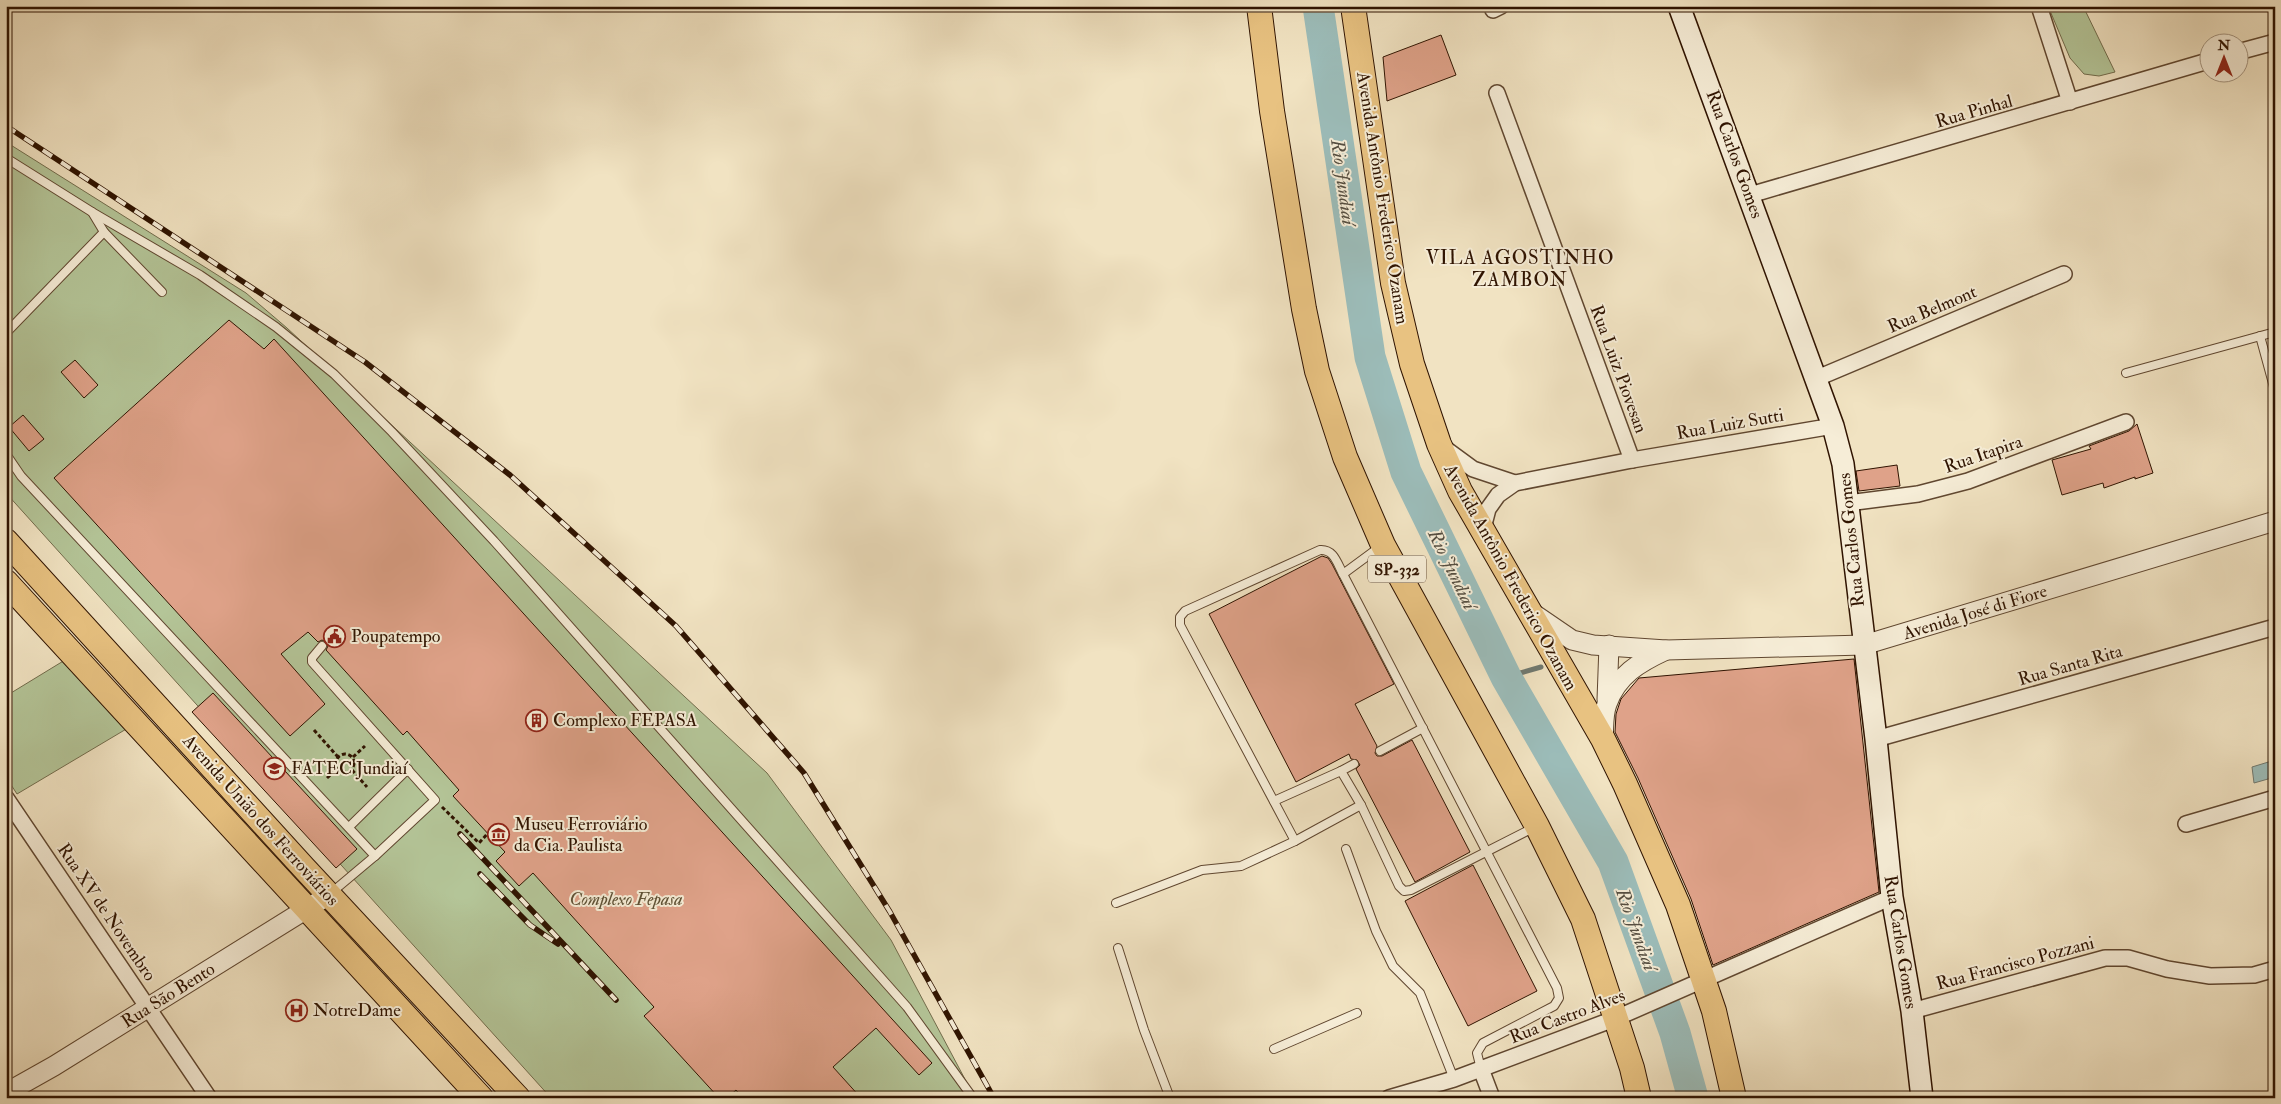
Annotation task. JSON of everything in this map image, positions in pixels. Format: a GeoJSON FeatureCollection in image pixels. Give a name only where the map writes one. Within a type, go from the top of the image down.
{"type":"FeatureCollection","features":[{"type":"Feature","properties":{"kind":"main road","name":"SP-332"},"geometry":{"type":"LineString","coordinates":[[1259,6],[1272,111],[1304,309],[1317,371],[1345,457],[1383,544],[1537,826],[1583,919],[1622,1015],[1639,1098]]}},
{"type":"Feature","properties":{"kind":"main road","name":"Avenida Antônio Frederico Ozanam"},"geometry":{"type":"LineString","coordinates":[[1353,6],[1393,283],[1412,364],[1438,444],[1482,532],[1603,739],[1625,784],[1678,905],[1695,984],[1714,1011],[1734,1098]]}},
{"type":"Feature","properties":{"kind":"main road","name":"Rua Carlos Gomes"},"geometry":{"type":"LineString","coordinates":[[1679,6],[1750,195],[1833,426],[1843,464],[1876,739],[1892,897],[1912,1011],[1922,1098]]}},
{"type":"Feature","properties":{"kind":"main road","name":"Avenida União dos Ferroviários"},"geometry":{"type":"LineString","coordinates":[[6,541],[329,895],[518,1098]]}},
{"type":"Feature","properties":{"kind":"main road","name":"Avenida União dos Ferroviários"},"geometry":{"type":"LineString","coordinates":[[6,582],[482,1098]]}},
{"type":"Feature","properties":{"kind":"street"},"geometry":{"type":"LineString","coordinates":[[2039,6],[2070,102]]}},
{"type":"Feature","properties":{"kind":"street"},"geometry":{"type":"LineString","coordinates":[[2248,49],[2275,42]]}},
{"type":"Feature","properties":{"kind":"street","name":"Rua Pinhal"},"geometry":{"type":"LineString","coordinates":[[1750,195],[2198,64]]}},
{"type":"Feature","properties":{"kind":"street","name":"Rua Luiz Piovesan"},"geometry":{"type":"LineString","coordinates":[[1497,93],[1632,460]]}},
{"type":"Feature","properties":{"kind":"street","name":"Rua Belmont"},"geometry":{"type":"LineString","coordinates":[[1815,379],[2064,274]]}},
{"type":"Feature","properties":{"kind":"street","name":"Rua Itapira"},"geometry":{"type":"LineString","coordinates":[[1848,502],[1918,494],[1968,481],[2126,422]]}},
{"type":"Feature","properties":{"kind":"street","name":"Rua Luiz Sutti"},"geometry":{"type":"LineString","coordinates":[[1482,532],[1488,509],[1498,495],[1515,483],[1632,460],[1833,426]]}},
{"type":"Feature","properties":{"kind":"street","name":"Rua Luiz Sutti"},"geometry":{"type":"LineString","coordinates":[[1438,444],[1473,469],[1515,483]]}},
{"type":"Feature","properties":{"kind":"street","name":"Avenida José di Fiore"},"geometry":{"type":"LineString","coordinates":[[1528,610],[1572,640],[1593,645],[1666,650],[1864,646],[2275,521]]}},
{"type":"Feature","properties":{"kind":"street","name":"Rua Santa Rita"},"geometry":{"type":"LineString","coordinates":[[1876,739],[2275,627]]}},
{"type":"Feature","properties":{"kind":"street"},"geometry":{"type":"LineString","coordinates":[[1603,739],[1609,646]]}},
{"type":"Feature","properties":{"kind":"street"},"geometry":{"type":"LineString","coordinates":[[1606,704],[1624,675],[1639,662],[1666,650]]}},
{"type":"Feature","properties":{"kind":"street","name":"Rua XV de Novembro"},"geometry":{"type":"LineString","coordinates":[[6,798],[209,1098]]}},
{"type":"Feature","properties":{"kind":"street"},"geometry":{"type":"LineString","coordinates":[[2186,824],[2275,798]]}},
{"type":"Feature","properties":{"kind":"street","name":"Rua São Bento"},"geometry":{"type":"LineString","coordinates":[[6,1093],[51,1062],[149,1007],[329,895]]}},
{"type":"Feature","properties":{"kind":"street","name":"Rua Castro Alves"},"geometry":{"type":"LineString","coordinates":[[1389,1098],[1454,1079],[1622,1015],[1892,897]]}},
{"type":"Feature","properties":{"kind":"street","name":"Rua Francisco Pozzani"},"geometry":{"type":"LineString","coordinates":[[1912,1011],[2105,958],[2128,958],[2166,969],[2210,976],[2254,975],[2275,969]]}},
{"type":"Feature","properties":{"kind":"street"},"geometry":{"type":"LineString","coordinates":[[1481,1069],[1492,1098]]}},
{"type":"Feature","properties":{"kind":"lane"},"geometry":{"type":"LineString","coordinates":[[6,158],[92,212],[200,275],[276,327],[334,374],[392,432],[494,541],[907,1007],[972,1098]]}},
{"type":"Feature","properties":{"kind":"lane"},"geometry":{"type":"LineString","coordinates":[[92,212],[104,232],[162,292]]}},
{"type":"Feature","properties":{"kind":"lane"},"geometry":{"type":"LineString","coordinates":[[6,333],[104,232]]}},
{"type":"Feature","properties":{"kind":"lane"},"geometry":{"type":"LineString","coordinates":[[2126,373],[2275,332]]}},
{"type":"Feature","properties":{"kind":"lane"},"geometry":{"type":"LineString","coordinates":[[2260,336],[2275,391]]}},
{"type":"Feature","properties":{"kind":"lane"},"geometry":{"type":"LineString","coordinates":[[6,454],[22,476],[376,856]]}},
{"type":"Feature","properties":{"kind":"lane"},"geometry":{"type":"LineString","coordinates":[[1342,574],[1383,544]]}},
{"type":"Feature","properties":{"kind":"lane"},"geometry":{"type":"LineString","coordinates":[[1295,841],[1180,625],[1180,617],[1184,611],[1320,550],[1327,550],[1332,554],[1557,988],[1559,998],[1554,1006],[1483,1043],[1477,1054],[1481,1069]]}},
{"type":"Feature","properties":{"kind":"lane"},"geometry":{"type":"LineString","coordinates":[[322,646],[312,658],[312,662],[435,800],[376,856],[329,895]]}},
{"type":"Feature","properties":{"kind":"lane"},"geometry":{"type":"LineString","coordinates":[[1380,751],[1423,728]]}},
{"type":"Feature","properties":{"kind":"lane"},"geometry":{"type":"LineString","coordinates":[[1274,801],[1354,764]]}},
{"type":"Feature","properties":{"kind":"lane"},"geometry":{"type":"LineString","coordinates":[[349,827],[408,770]]}},
{"type":"Feature","properties":{"kind":"lane"},"geometry":{"type":"LineString","coordinates":[[1342,771],[1399,886],[1404,891],[1411,890],[1537,826]]}},
{"type":"Feature","properties":{"kind":"lane"},"geometry":{"type":"LineString","coordinates":[[1116,903],[1202,870],[1241,866],[1295,841],[1361,806]]}},
{"type":"Feature","properties":{"kind":"lane"},"geometry":{"type":"LineString","coordinates":[[1346,849],[1376,931],[1393,966],[1420,993],[1454,1079]]}},
{"type":"Feature","properties":{"kind":"lane"},"geometry":{"type":"LineString","coordinates":[[1118,948],[1144,1030],[1170,1098]]}},
{"type":"Feature","properties":{"kind":"lane"},"geometry":{"type":"LineString","coordinates":[[1274,1049],[1357,1013]]}},
{"type":"Feature","properties":{"kind":"path"},"geometry":{"type":"LineString","coordinates":[[314,730],[338,757]]}},
{"type":"Feature","properties":{"kind":"path"},"geometry":{"type":"LineString","coordinates":[[353,757],[365,746]]}},
{"type":"Feature","properties":{"kind":"path"},"geometry":{"type":"LineString","coordinates":[[337,769],[338,757],[345,754],[353,757]]}},
{"type":"Feature","properties":{"kind":"path"},"geometry":{"type":"LineString","coordinates":[[352,770],[355,764],[353,757]]}},
{"type":"Feature","properties":{"kind":"path"},"geometry":{"type":"LineString","coordinates":[[337,769],[343,772],[352,770]]}},
{"type":"Feature","properties":{"kind":"path"},"geometry":{"type":"LineString","coordinates":[[326,778],[337,769]]}},
{"type":"Feature","properties":{"kind":"path"},"geometry":{"type":"LineString","coordinates":[[352,770],[368,787]]}},
{"type":"Feature","properties":{"kind":"path"},"geometry":{"type":"LineString","coordinates":[[435,800],[479,843],[488,833]]}},
{"type":"Feature","properties":{"kind":"green space"},"geometry":{"type":"Polygon","coordinates":[[[2048,6],[2083,6],[2115,72],[2099,76],[2084,74],[2070,58],[2048,6]]]}},
{"type":"Feature","properties":{"kind":"green space","name":"Complexo Fepasa"},"geometry":{"type":"Polygon","coordinates":[[[6,142],[246,293],[287,328],[767,773],[891,940],[975,1098],[551,1098],[6,493],[6,142]]]}},
{"type":"Feature","properties":{"kind":"green space"},"geometry":{"type":"Polygon","coordinates":[[[65,660],[128,728],[17,794],[6,777],[6,696],[65,660]]]}},
{"type":"Feature","properties":{"kind":"water"},"geometry":{"type":"Polygon","coordinates":[[[2275,760],[2275,777],[2254,783],[2252,767],[2275,760]]]}},
{"type":"Feature","properties":{"kind":"building"},"geometry":{"type":"Polygon","coordinates":[[[1441,35],[1456,75],[1387,101],[1383,57],[1441,35]]]}},
{"type":"Feature","properties":{"kind":"building","name":"Complexo FEPASA"},"geometry":{"type":"Polygon","coordinates":[[[229,320],[264,349],[274,339],[932,1063],[919,1075],[876,1028],[833,1067],[861,1098],[743,1098],[736,1090],[727,1098],[719,1098],[644,1016],[654,1007],[533,873],[519,886],[496,861],[505,852],[453,796],[459,790],[407,731],[403,735],[326,650],[328,646],[326,642],[322,640],[318,642],[308,632],[281,654],[325,704],[290,736],[54,478],[229,320]]]}},
{"type":"Feature","properties":{"kind":"building"},"geometry":{"type":"Polygon","coordinates":[[[75,360],[98,385],[84,398],[61,372],[75,360]]]}},
{"type":"Feature","properties":{"kind":"building"},"geometry":{"type":"Polygon","coordinates":[[[23,415],[44,439],[29,451],[9,427],[23,415]]]}},
{"type":"Feature","properties":{"kind":"building"},"geometry":{"type":"Polygon","coordinates":[[[2137,424],[2153,473],[2104,488],[2103,483],[2062,495],[2052,460],[2091,449],[2089,446],[2129,431],[2137,424]]]}},
{"type":"Feature","properties":{"kind":"building"},"geometry":{"type":"Polygon","coordinates":[[[1897,465],[1900,486],[1859,491],[1856,471],[1897,465]]]}},
{"type":"Feature","properties":{"kind":"building"},"geometry":{"type":"Polygon","coordinates":[[[1322,556],[1328,558],[1332,564],[1394,684],[1355,704],[1377,746],[1375,753],[1377,756],[1382,756],[1412,740],[1470,852],[1415,882],[1356,769],[1360,765],[1357,760],[1351,759],[1349,754],[1296,782],[1209,614],[1322,556]]]}},
{"type":"Feature","properties":{"kind":"building"},"geometry":{"type":"Polygon","coordinates":[[[1854,659],[1879,892],[1713,965],[1691,899],[1638,778],[1615,732],[1616,714],[1621,699],[1639,678],[1854,659]]]}},
{"type":"Feature","properties":{"kind":"building"},"geometry":{"type":"Polygon","coordinates":[[[213,693],[357,849],[336,868],[192,712],[213,693]]]}},
{"type":"Feature","properties":{"kind":"building"},"geometry":{"type":"Polygon","coordinates":[[[1473,865],[1537,991],[1468,1026],[1405,901],[1473,865]]]}},
{"type":"Feature","properties":{"kind":"waterway","name":"Rio Jundiaí"},"geometry":{"type":"LineString","coordinates":[[1318,6],[1370,357],[1406,472],[1506,677],[1613,862],[1675,1033],[1693,1098]]}},
{"type":"Feature","properties":{"kind":"waterway"},"geometry":{"type":"LineString","coordinates":[[1506,677],[1541,667]]}},
{"type":"Feature","properties":{"kind":"railway"},"geometry":{"type":"LineString","coordinates":[[6,126],[365,362],[510,475],[676,626],[804,773],[890,912],[994,1098]]}},
{"type":"Feature","properties":{"kind":"railway"},"geometry":{"type":"LineString","coordinates":[[460,834],[616,1000]]}},
{"type":"Feature","properties":{"kind":"railway"},"geometry":{"type":"LineString","coordinates":[[480,874],[530,925],[558,944]]}},
{"type":"Feature","properties":{"kind":"place","name":"Poupatempo"},"geometry":{"type":"Point","coordinates":[335,636]}},
{"type":"Feature","properties":{"kind":"place","name":"Complexo FEPASA"},"geometry":{"type":"Point","coordinates":[537,720]}},
{"type":"Feature","properties":{"kind":"place","name":"FATEC Jundiaí"},"geometry":{"type":"Point","coordinates":[275,768]}},
{"type":"Feature","properties":{"kind":"place","name":"Museu Ferroviário da Cia. Paulista"},"geometry":{"type":"Point","coordinates":[498,834]}},
{"type":"Feature","properties":{"kind":"place","name":"NotreDame"},"geometry":{"type":"Point","coordinates":[297,1010]}},
{"type":"Feature","properties":{"kind":"district","name":"VILA AGOSTINHO ZAMBON"},"geometry":{"type":"Point","coordinates":[1520,268]}}]}
